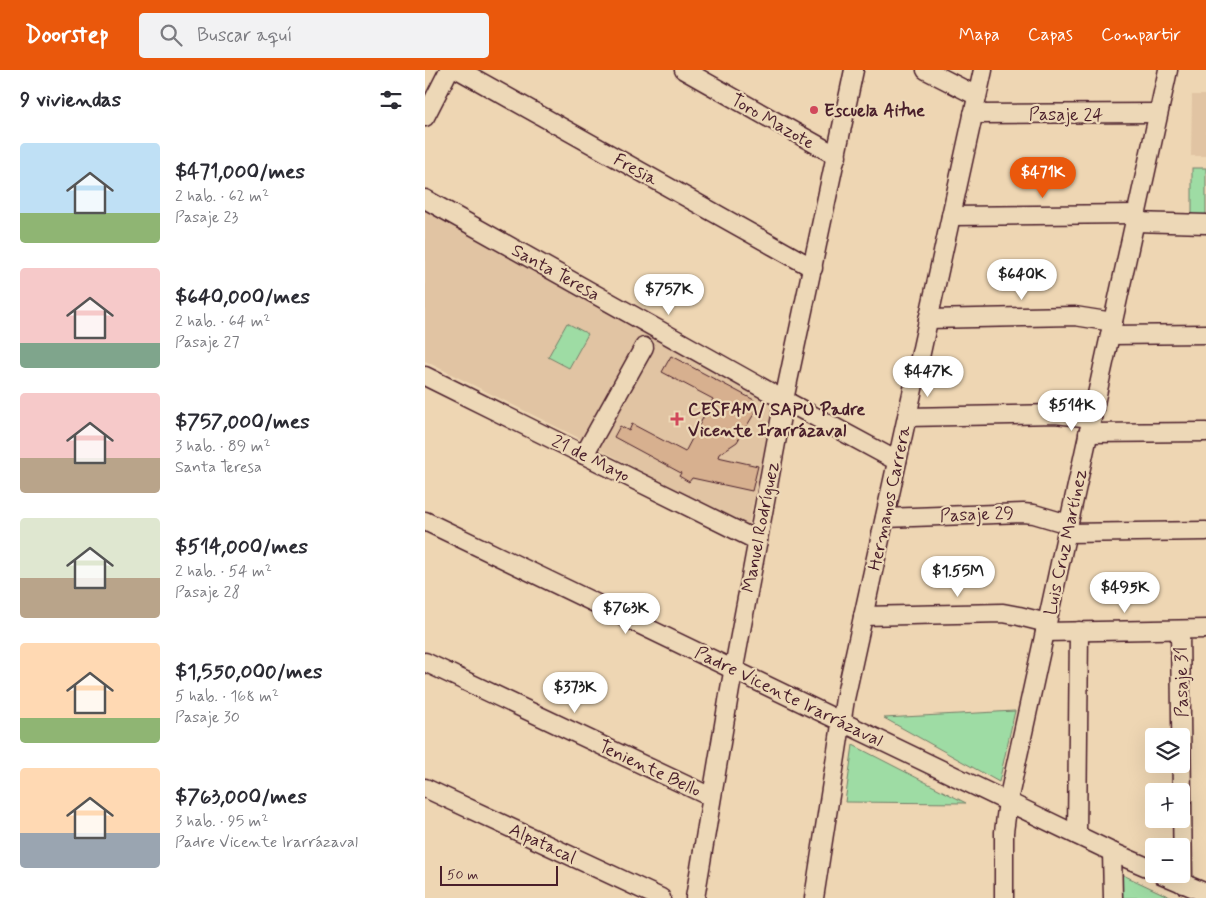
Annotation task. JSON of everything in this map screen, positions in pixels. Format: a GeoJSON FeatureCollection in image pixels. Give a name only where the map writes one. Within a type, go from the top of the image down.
{"type":"FeatureCollection","features":[{"type":"Feature","properties":{"kind":"street"},"geometry":{"type":"LineString","coordinates":[[425,117],[449,70]]}},
{"type":"Feature","properties":{"kind":"street","name":"Fresia"},"geometry":{"type":"LineString","coordinates":[[459,70],[813,268]]}},
{"type":"Feature","properties":{"kind":"street","name":"Toro Mazote"},"geometry":{"type":"LineString","coordinates":[[684,70],[837,156]]}},
{"type":"Feature","properties":{"kind":"street","name":"Manuel Rodríguez"},"geometry":{"type":"LineString","coordinates":[[695,898],[711,797],[784,400],[855,70]]}},
{"type":"Feature","properties":{"kind":"street"},"geometry":{"type":"LineString","coordinates":[[926,70],[977,96]]}},
{"type":"Feature","properties":{"kind":"street","name":"Hermanos Carrera"},"geometry":{"type":"LineString","coordinates":[[814,898],[841,720],[983,70]]}},
{"type":"Feature","properties":{"kind":"street","name":"Luis Cruz Martínez"},"geometry":{"type":"LineString","coordinates":[[1004,898],[1004,832],[1008,801],[1168,70]]}},
{"type":"Feature","properties":{"kind":"street","name":"Pasaje 24"},"geometry":{"type":"LineString","coordinates":[[973,114],[1158,113]]}},
{"type":"Feature","properties":{"kind":"street","name":"Santa Teresa"},"geometry":{"type":"LineString","coordinates":[[425,199],[784,400],[897,461]]}},
{"type":"Feature","properties":{"kind":"street"},"geometry":{"type":"LineString","coordinates":[[951,216],[1135,218],[1206,224]]}},
{"type":"Feature","properties":{"kind":"street"},"geometry":{"type":"LineString","coordinates":[[928,319],[1075,316],[1111,329],[1206,334]]}},
{"type":"Feature","properties":{"kind":"street"},"geometry":{"type":"LineString","coordinates":[[584,455],[643,347]]}},
{"type":"Feature","properties":{"kind":"street","name":"21 de Mayo"},"geometry":{"type":"LineString","coordinates":[[425,376],[758,540]]}},
{"type":"Feature","properties":{"kind":"street"},"geometry":{"type":"LineString","coordinates":[[907,417],[1055,414],[1090,426],[1206,432]]}},
{"type":"Feature","properties":{"kind":"street","name":"Pasaje 29"},"geometry":{"type":"LineString","coordinates":[[885,518],[1023,513],[1034,514],[1067,528],[1206,531]]}},
{"type":"Feature","properties":{"kind":"street","name":"Padre Vicente Irarrázaval"},"geometry":{"type":"LineString","coordinates":[[425,520],[1112,852],[1145,866]]}},
{"type":"Feature","properties":{"kind":"street"},"geometry":{"type":"LineString","coordinates":[[863,616],[1003,613],[1019,616],[1046,627],[1079,631],[1206,629]]}},
{"type":"Feature","properties":{"kind":"street","name":"Pasaje 31"},"geometry":{"type":"LineString","coordinates":[[1180,630],[1183,884]]}},
{"type":"Feature","properties":{"kind":"street"},"geometry":{"type":"LineString","coordinates":[[1077,834],[1079,631]]}},
{"type":"Feature","properties":{"kind":"street","name":"Teniente Bello"},"geometry":{"type":"LineString","coordinates":[[425,662],[711,797]]}},
{"type":"Feature","properties":{"kind":"street","name":"Alpatacal"},"geometry":{"type":"LineString","coordinates":[[425,788],[661,898]]}},
{"type":"Feature","properties":{"kind":"street"},"geometry":{"type":"LineString","coordinates":[[1112,852],[1113,898]]}},
{"type":"Feature","properties":{"kind":"street"},"geometry":{"type":"LineString","coordinates":[[1183,884],[1206,893]]}},
{"type":"Feature","properties":{"kind":"shaded area"},"geometry":{"type":"Polygon","coordinates":[[[1192,95],[1206,95],[1206,156],[1191,156],[1192,95]]]}},
{"type":"Feature","properties":{"kind":"shaded area"},"geometry":{"type":"Polygon","coordinates":[[[425,207],[630,324],[774,402],[748,528],[575,436],[425,361],[425,207]]]}},
{"type":"Feature","properties":{"kind":"green space"},"geometry":{"type":"Polygon","coordinates":[[[1192,168],[1206,168],[1206,221],[1192,221],[1192,168]]]}},
{"type":"Feature","properties":{"kind":"green space"},"geometry":{"type":"Polygon","coordinates":[[[567,323],[588,334],[569,368],[548,357],[567,323]]]}},
{"type":"Feature","properties":{"kind":"green space"},"geometry":{"type":"Polygon","coordinates":[[[1015,711],[999,782],[884,718],[1015,711]]]}},
{"type":"Feature","properties":{"kind":"green space"},"geometry":{"type":"Polygon","coordinates":[[[853,745],[966,803],[845,802],[853,745]]]}},
{"type":"Feature","properties":{"kind":"green space"},"geometry":{"type":"Polygon","coordinates":[[[1121,874],[1172,898],[1121,898],[1121,874]]]}},
{"type":"Feature","properties":{"kind":"building"},"geometry":{"type":"Polygon","coordinates":[[[671,356],[754,400],[754,414],[737,442],[719,454],[718,457],[758,466],[752,491],[692,478],[689,482],[679,476],[681,473],[614,437],[620,426],[629,431],[632,424],[685,452],[713,399],[662,372],[671,356]]]}},
{"type":"Feature","properties":{"kind":"place","name":"Escuela Aitue"},"geometry":{"type":"Point","coordinates":[814,110]}},
{"type":"Feature","properties":{"kind":"place","name":"CESFAM/ SAPU Padre Vicente Irarrázaval"},"geometry":{"type":"Point","coordinates":[677,419]}}]}
